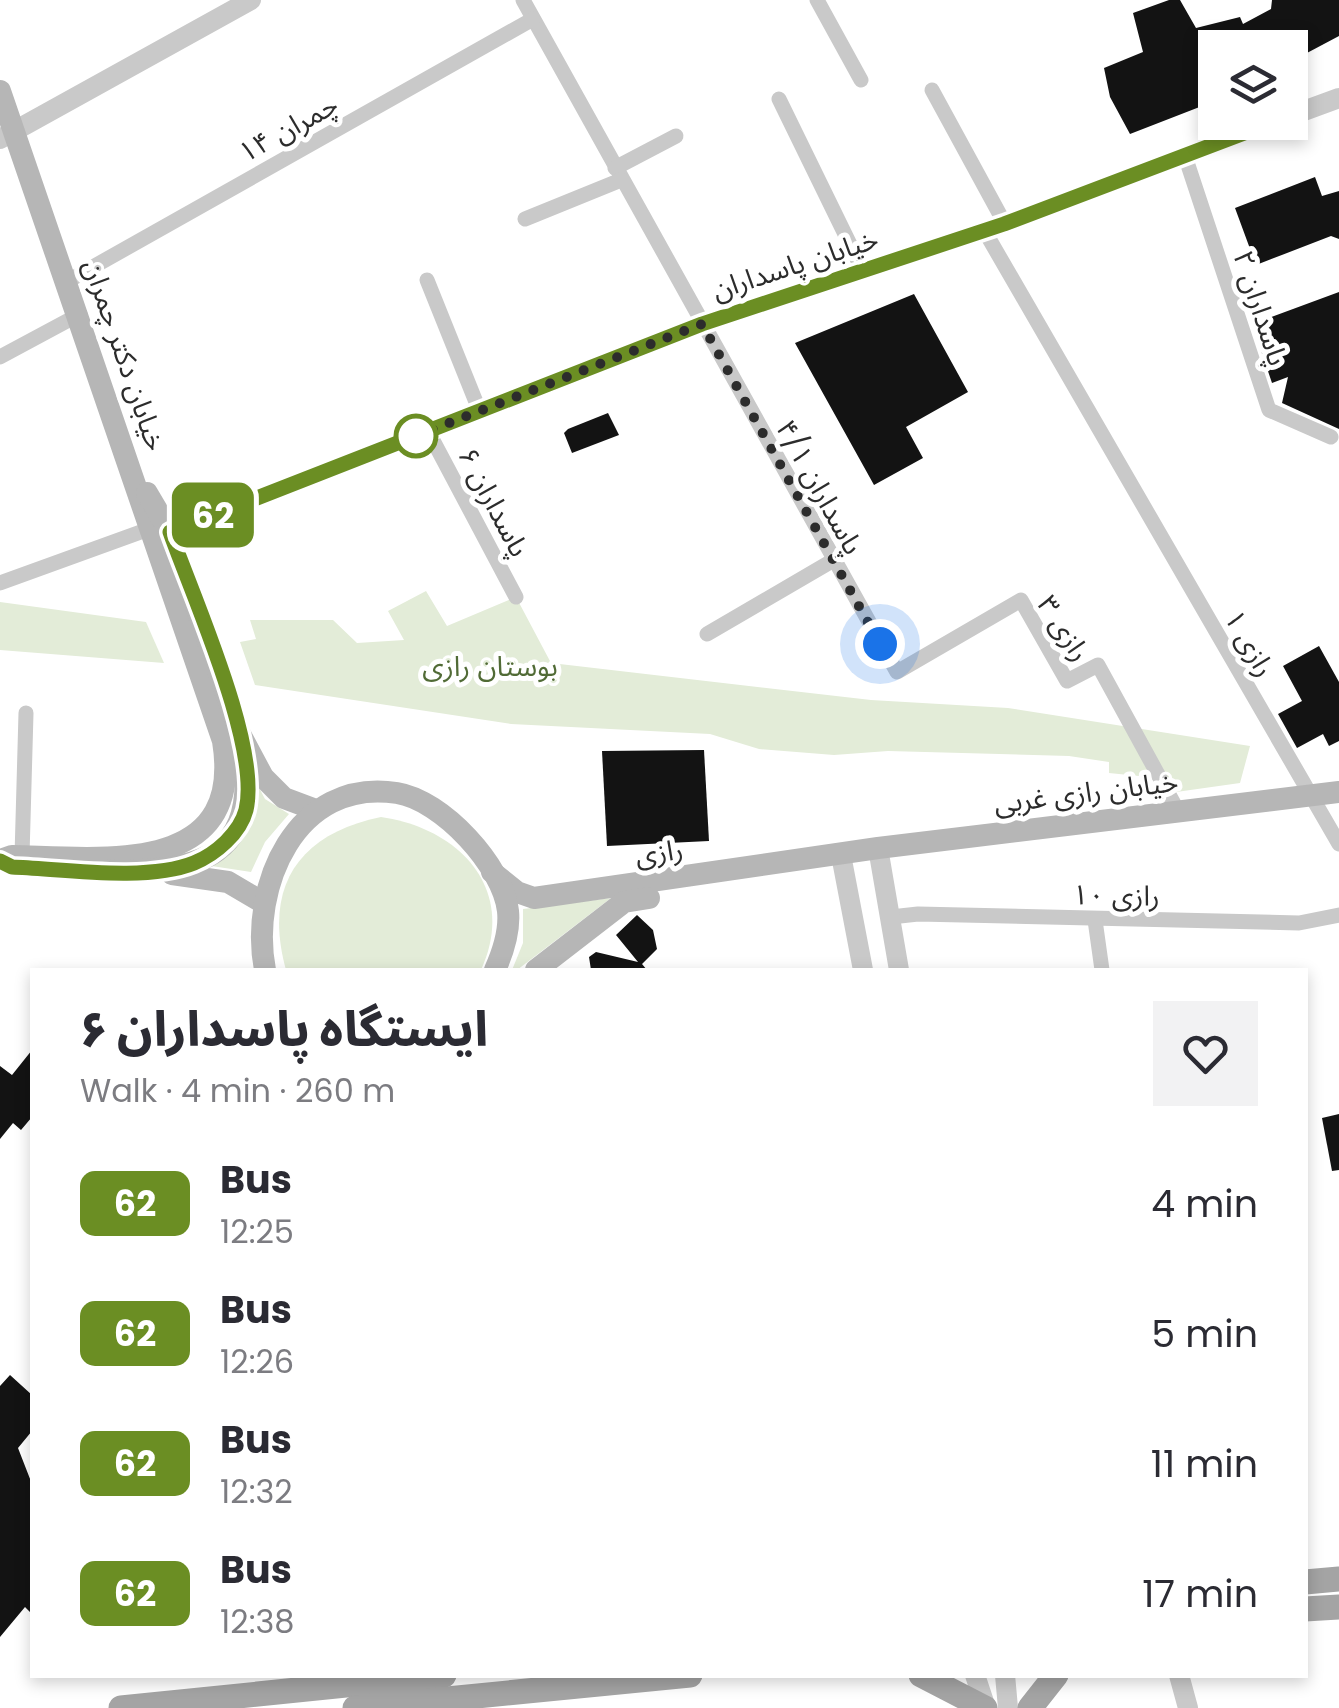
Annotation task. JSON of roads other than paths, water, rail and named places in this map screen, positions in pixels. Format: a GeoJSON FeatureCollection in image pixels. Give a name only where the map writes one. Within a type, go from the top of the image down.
{"type":"FeatureCollection","features":[{"type":"Feature","properties":{"kind":"main road","name":"خیابان دکتر چمران"},"geometry":{"type":"LineString","coordinates":[[0,92],[7,135],[68,281],[131,465],[160,530],[223,741],[226,785],[208,824],[170,850],[147,855],[8,859]]}},
{"type":"Feature","properties":{"kind":"main road"},"geometry":{"type":"LineString","coordinates":[[160,530],[240,734],[263,777],[284,798],[316,810]]}},
{"type":"Feature","properties":{"kind":"main road"},"geometry":{"type":"LineString","coordinates":[[154,872],[194,864],[234,834],[245,812],[248,789],[240,734]]}},
{"type":"Feature","properties":{"kind":"main road","name":"خیابان رازی غربی"},"geometry":{"type":"LineString","coordinates":[[842,862],[878,848],[1339,792]]}},
{"type":"Feature","properties":{"kind":"main road"},"geometry":{"type":"LineString","coordinates":[[265,968],[260,946],[262,902],[282,849],[316,810],[354,796],[398,793],[436,810],[466,835],[492,872],[508,910],[504,950],[497,968]]}},
{"type":"Feature","properties":{"kind":"main road"},"geometry":{"type":"LineString","coordinates":[[8,859],[12,867],[154,872],[228,882],[262,902]]}},
{"type":"Feature","properties":{"kind":"main road","name":"رازی"},"geometry":{"type":"LineString","coordinates":[[492,872],[517,892],[534,898],[842,862]]}},
{"type":"Feature","properties":{"kind":"main road","name":"رازی"},"geometry":{"type":"LineString","coordinates":[[539,968],[624,902],[842,862]]}},
{"type":"Feature","properties":{"kind":"main road"},"geometry":{"type":"LineString","coordinates":[[1308,1582],[1339,1580]]}},
{"type":"Feature","properties":{"kind":"main road"},"geometry":{"type":"LineString","coordinates":[[1308,1610],[1339,1606]]}},
{"type":"Feature","properties":{"kind":"main road"},"geometry":{"type":"LineString","coordinates":[[121,1708],[415,1678]]}},
{"type":"Feature","properties":{"kind":"main road"},"geometry":{"type":"LineString","coordinates":[[355,1708],[660,1678]]}},
{"type":"Feature","properties":{"kind":"main road"},"geometry":{"type":"LineString","coordinates":[[927,1678],[986,1708]]}},
{"type":"Feature","properties":{"kind":"main road"},"geometry":{"type":"LineString","coordinates":[[1030,1708],[1054,1678]]}},
{"type":"Feature","properties":{"kind":"street"},"geometry":{"type":"LineString","coordinates":[[7,135],[251,0]]}},
{"type":"Feature","properties":{"kind":"street","name":"پاسداران ۴/۱"},"geometry":{"type":"LineString","coordinates":[[523,0],[896,672]]}},
{"type":"Feature","properties":{"kind":"street"},"geometry":{"type":"LineString","coordinates":[[817,0],[861,80]]}},
{"type":"Feature","properties":{"kind":"street","name":"چمران ۱۴"},"geometry":{"type":"LineString","coordinates":[[68,281],[533,19]]}},
{"type":"Feature","properties":{"kind":"street","name":"رازی ۱"},"geometry":{"type":"LineString","coordinates":[[932,90],[994,227],[1148,514],[1310,796]]}},
{"type":"Feature","properties":{"kind":"street"},"geometry":{"type":"LineString","coordinates":[[1308,109],[1339,98]]}},
{"type":"Feature","properties":{"kind":"street"},"geometry":{"type":"LineString","coordinates":[[778,99],[864,270]]}},
{"type":"Feature","properties":{"kind":"street"},"geometry":{"type":"LineString","coordinates":[[525,219],[618,174],[676,136]]}},
{"type":"Feature","properties":{"kind":"street","name":"خیابان پاسداران"},"geometry":{"type":"LineString","coordinates":[[160,530],[428,432],[702,324],[994,227],[1226,140]]}},
{"type":"Feature","properties":{"kind":"street","name":"پاسداران ۲"},"geometry":{"type":"LineString","coordinates":[[1185,156],[1269,410],[1331,437]]}},
{"type":"Feature","properties":{"kind":"street"},"geometry":{"type":"LineString","coordinates":[[427,280],[480,412]]}},
{"type":"Feature","properties":{"kind":"street"},"geometry":{"type":"LineString","coordinates":[[0,357],[80,314]]}},
{"type":"Feature","properties":{"kind":"street","name":"پاسداران ۶"},"geometry":{"type":"LineString","coordinates":[[428,432],[516,597]]}},
{"type":"Feature","properties":{"kind":"street"},"geometry":{"type":"LineString","coordinates":[[0,582],[160,530]]}},
{"type":"Feature","properties":{"kind":"street"},"geometry":{"type":"LineString","coordinates":[[708,634],[832,562]]}},
{"type":"Feature","properties":{"kind":"street","name":"رازی ۳"},"geometry":{"type":"LineString","coordinates":[[896,672],[1021,600],[1068,682],[1098,665],[1178,811]]}},
{"type":"Feature","properties":{"kind":"street"},"geometry":{"type":"LineString","coordinates":[[8,859],[26,712]]}},
{"type":"Feature","properties":{"kind":"street"},"geometry":{"type":"LineString","coordinates":[[1310,796],[1339,844]]}},
{"type":"Feature","properties":{"kind":"street"},"geometry":{"type":"LineString","coordinates":[[878,848],[899,968]]}},
{"type":"Feature","properties":{"kind":"street"},"geometry":{"type":"LineString","coordinates":[[842,862],[863,968]]}},
{"type":"Feature","properties":{"kind":"street"},"geometry":{"type":"LineString","coordinates":[[854,922],[876,914],[891,917]]}},
{"type":"Feature","properties":{"kind":"street","name":"رازی ۱۰"},"geometry":{"type":"LineString","coordinates":[[891,917],[1299,923],[1339,915]]}},
{"type":"Feature","properties":{"kind":"street"},"geometry":{"type":"LineString","coordinates":[[1095,920],[1102,968]]}},
{"type":"Feature","properties":{"kind":"street"},"geometry":{"type":"LineString","coordinates":[[976,1678],[986,1708]]}},
{"type":"Feature","properties":{"kind":"street"},"geometry":{"type":"LineString","coordinates":[[1005,1678],[1008,1708]]}},
{"type":"Feature","properties":{"kind":"street"},"geometry":{"type":"LineString","coordinates":[[1180,1678],[1188,1708]]}},
{"type":"Feature","properties":{"kind":"park label","name":"بوستان رازی"},"geometry":{"type":"Point","coordinates":[490,666]}}]}
